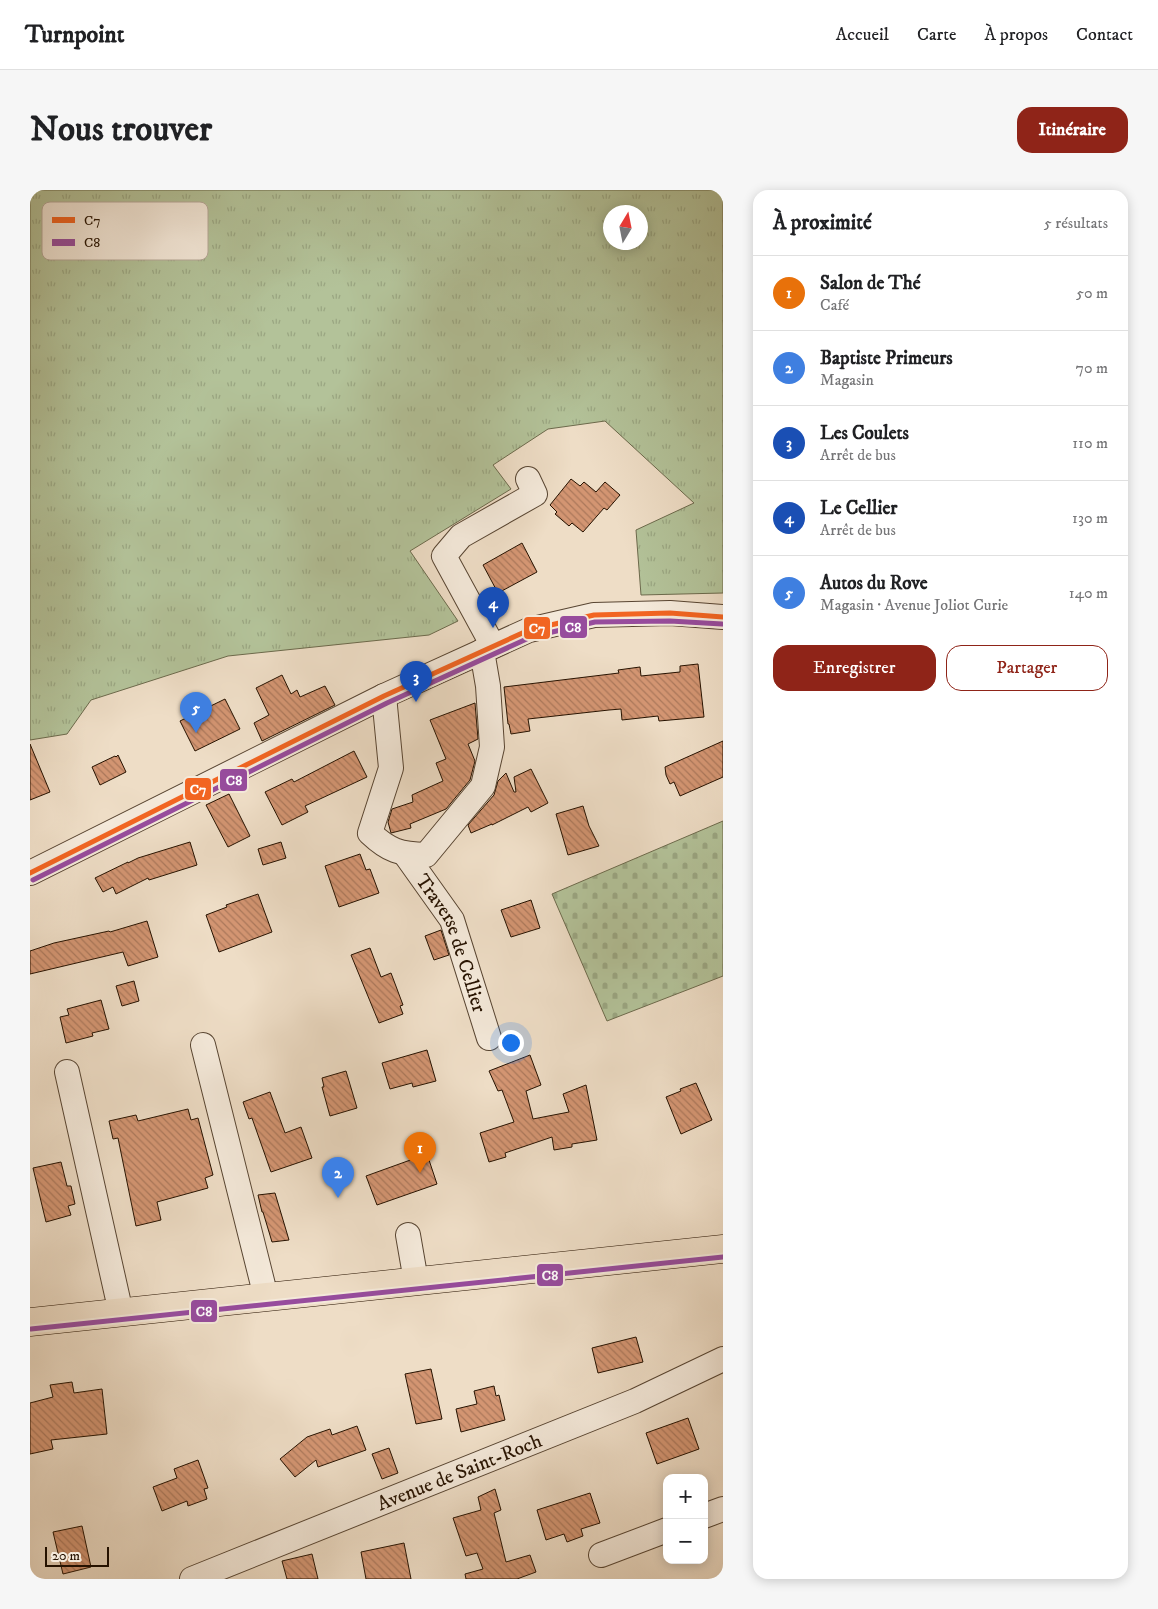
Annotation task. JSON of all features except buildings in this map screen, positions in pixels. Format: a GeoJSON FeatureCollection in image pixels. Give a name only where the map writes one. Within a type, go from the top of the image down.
{"type":"FeatureCollection","features":[{"type":"Feature","properties":{"kind":"main road"},"geometry":{"type":"LineString","coordinates":[[38,1317],[121,1313],[723,1249]]}},
{"type":"Feature","properties":{"kind":"street"},"geometry":{"type":"LineString","coordinates":[[384,696],[391,768],[370,833],[383,845],[405,854],[426,855],[483,786],[492,747],[487,649],[444,556],[462,536],[535,494],[528,479]]}},
{"type":"Feature","properties":{"kind":"street"},"geometry":{"type":"LineString","coordinates":[[30,873],[384,696],[529,630],[594,615],[670,613],[723,617]]}},
{"type":"Feature","properties":{"kind":"street","name":"Traverse de Cellier"},"geometry":{"type":"LineString","coordinates":[[405,854],[452,920],[489,1038]]}},
{"type":"Feature","properties":{"kind":"street"},"geometry":{"type":"LineString","coordinates":[[203,1045],[266,1297]]}},
{"type":"Feature","properties":{"kind":"street"},"geometry":{"type":"LineString","coordinates":[[67,1072],[121,1313]]}},
{"type":"Feature","properties":{"kind":"street"},"geometry":{"type":"LineString","coordinates":[[408,1235],[416,1281]]}},
{"type":"Feature","properties":{"kind":"street","name":"Avenue de Saint-Roch"},"geometry":{"type":"LineString","coordinates":[[192,1579],[635,1401],[723,1359]]}},
{"type":"Feature","properties":{"kind":"street"},"geometry":{"type":"LineString","coordinates":[[708,1515],[723,1509]]}},
{"type":"Feature","properties":{"kind":"street"},"geometry":{"type":"LineString","coordinates":[[601,1555],[663,1532]]}},
{"type":"Feature","properties":{"kind":"green space"},"geometry":{"type":"Polygon","coordinates":[[[30,190],[723,190],[723,593],[641,595],[636,530],[694,503],[605,421],[548,429],[493,465],[511,489],[410,551],[458,621],[429,635],[228,656],[91,700],[67,734],[30,740],[30,190]]]}},
{"type":"Feature","properties":{"kind":"green space"},"geometry":{"type":"Polygon","coordinates":[[[723,821],[723,976],[607,1021],[552,894],[723,821]]]}},
{"type":"Feature","properties":{"kind":"transit line","name":"C7"},"geometry":{"type":"LineString","coordinates":[[30,873],[384,696],[529,630],[594,615],[670,613],[723,617]]}},
{"type":"Feature","properties":{"kind":"transit line","name":"C8"},"geometry":{"type":"LineString","coordinates":[[33,880],[387,703],[531,637],[595,622],[670,621],[722,624]]}},
{"type":"Feature","properties":{"kind":"transit line","name":"C8"},"geometry":{"type":"LineString","coordinates":[[31,1329],[723,1257]]}},
{"type":"Feature","properties":{"kind":"place","name":"Le Cellier"},"geometry":{"type":"Point","coordinates":[493,628]}},
{"type":"Feature","properties":{"kind":"place","name":"Les Coulets"},"geometry":{"type":"Point","coordinates":[416,702]}},
{"type":"Feature","properties":{"kind":"place","name":"Autos du Rove"},"geometry":{"type":"Point","coordinates":[196,733]}},
{"type":"Feature","properties":{"kind":"place","name":"Salon de Thé"},"geometry":{"type":"Point","coordinates":[420,1173]}},
{"type":"Feature","properties":{"kind":"place","name":"Baptiste Primeurs"},"geometry":{"type":"Point","coordinates":[338,1198]}}]}
